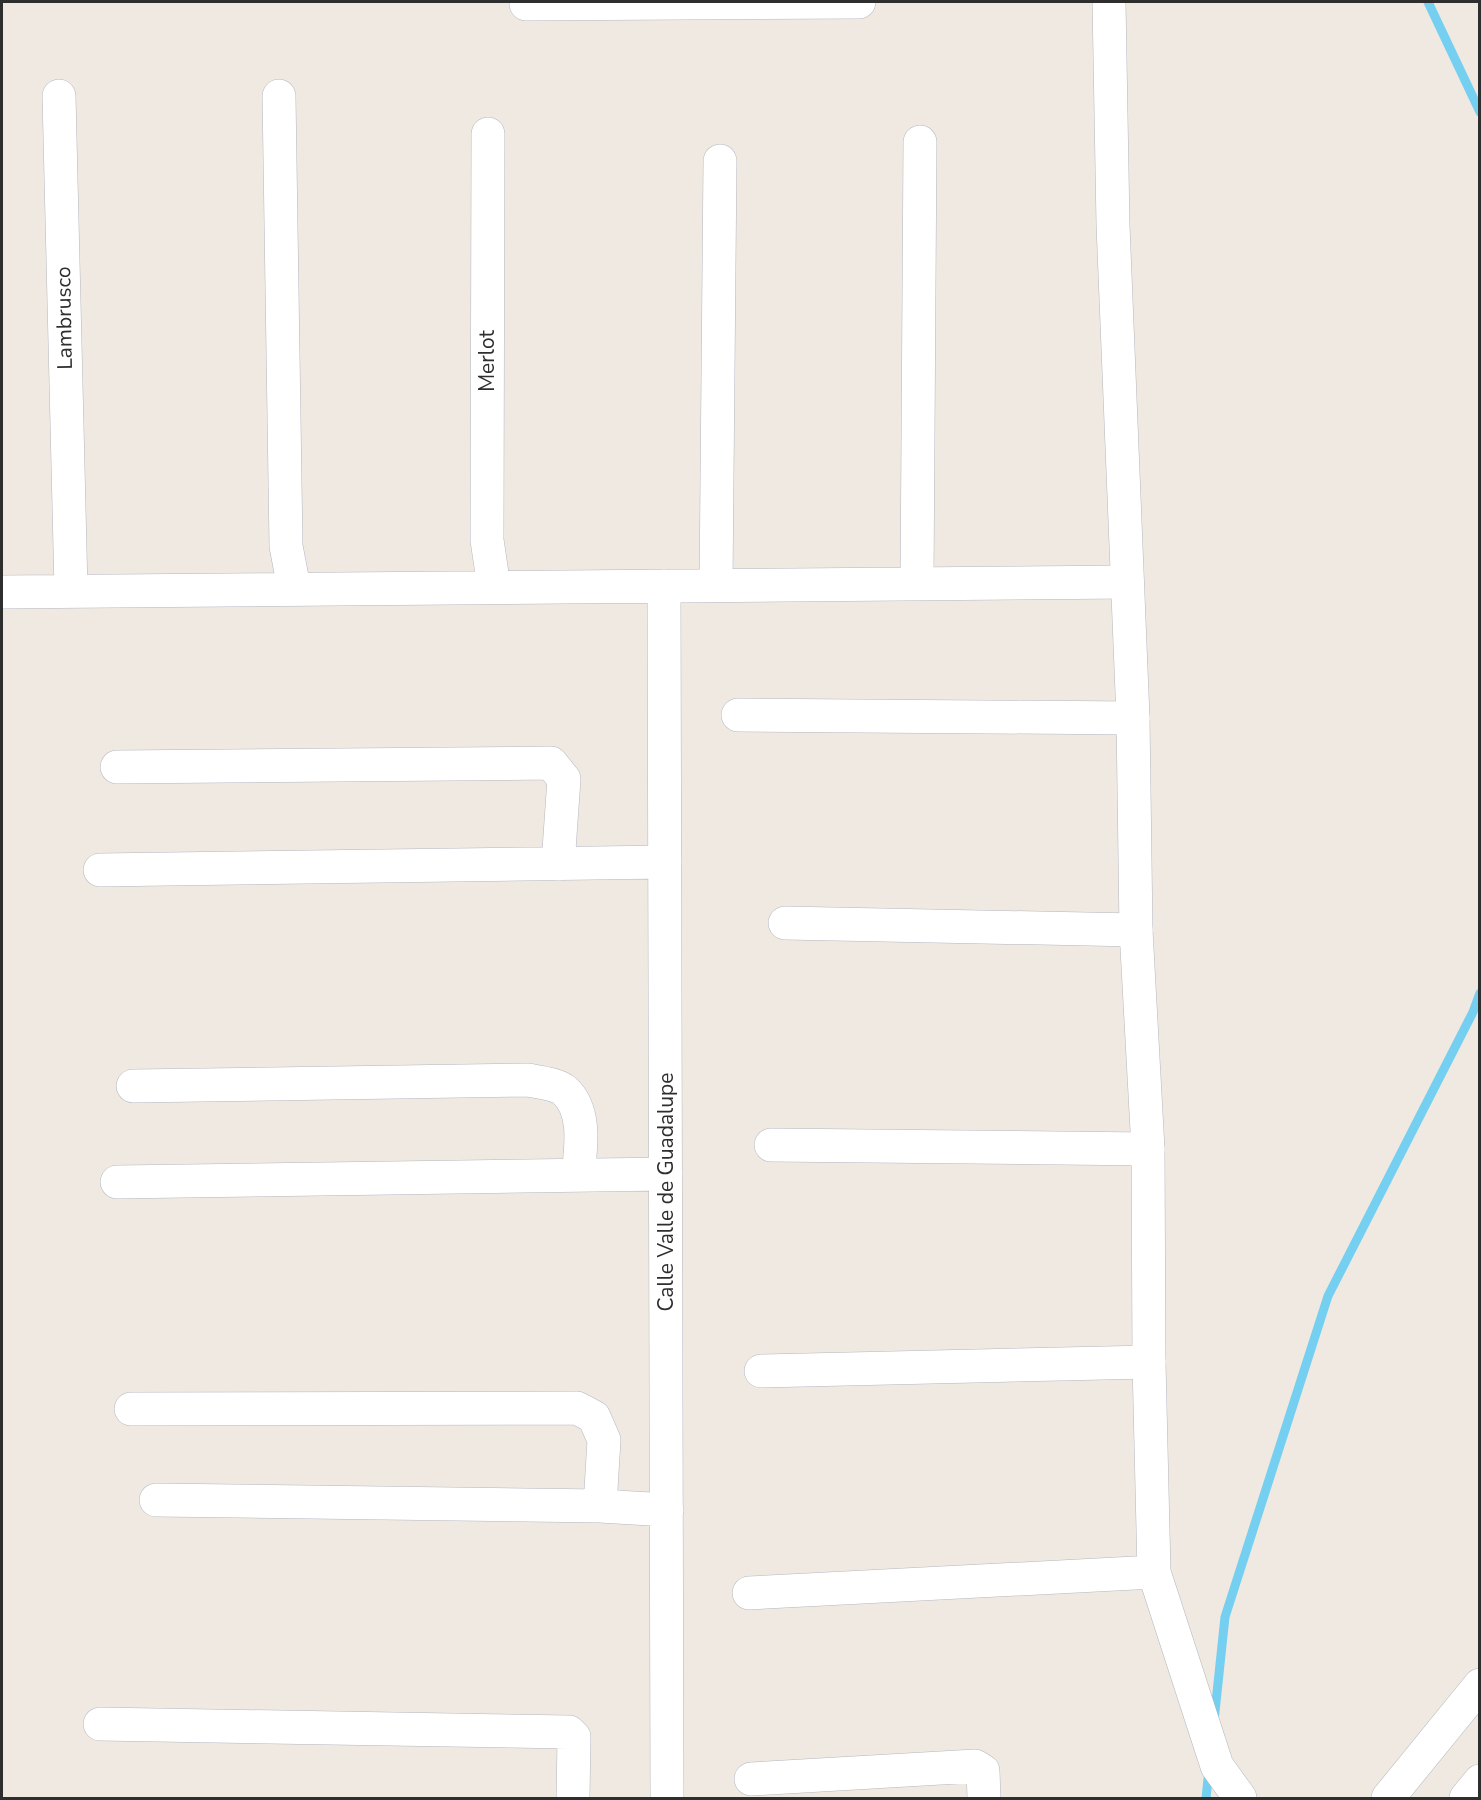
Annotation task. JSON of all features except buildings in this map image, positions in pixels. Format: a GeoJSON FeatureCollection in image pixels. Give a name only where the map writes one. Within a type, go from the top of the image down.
{"type":"FeatureCollection","features":[{"type":"Feature","properties":{"kind":"street"},"geometry":{"type":"LineString","coordinates":[[526,4],[859,2]]}},
{"type":"Feature","properties":{"kind":"street"},"geometry":{"type":"LineString","coordinates":[[1109,2],[1113,225],[1133,718],[1136,930],[1148,1149],[1149,1362],[1154,1572],[1217,1766],[1240,1798]]}},
{"type":"Feature","properties":{"kind":"street","name":"Lambrusco"},"geometry":{"type":"LineString","coordinates":[[59,96],[71,590]]}},
{"type":"Feature","properties":{"kind":"street"},"geometry":{"type":"LineString","coordinates":[[279,96],[286,546],[294,588]]}},
{"type":"Feature","properties":{"kind":"street","name":"Merlot"},"geometry":{"type":"LineString","coordinates":[[488,134],[487,540],[494,587]]}},
{"type":"Feature","properties":{"kind":"street"},"geometry":{"type":"LineString","coordinates":[[917,584],[920,142]]}},
{"type":"Feature","properties":{"kind":"street"},"geometry":{"type":"LineString","coordinates":[[716,585],[720,161]]}},
{"type":"Feature","properties":{"kind":"street"},"geometry":{"type":"LineString","coordinates":[[2,592],[1127,582]]}},
{"type":"Feature","properties":{"kind":"street","name":"Calle Valle de Guadalupe"},"geometry":{"type":"LineString","coordinates":[[664,586],[667,1798]]}},
{"type":"Feature","properties":{"kind":"street"},"geometry":{"type":"LineString","coordinates":[[738,716],[1133,718]]}},
{"type":"Feature","properties":{"kind":"street"},"geometry":{"type":"LineString","coordinates":[[117,767],[551,763],[564,779],[558,864]]}},
{"type":"Feature","properties":{"kind":"street"},"geometry":{"type":"LineString","coordinates":[[100,870],[665,862]]}},
{"type":"Feature","properties":{"kind":"street"},"geometry":{"type":"LineString","coordinates":[[785,923],[1136,930]]}},
{"type":"Feature","properties":{"kind":"street"},"geometry":{"type":"LineString","coordinates":[[133,1086],[528,1080],[563,1089],[574,1103],[582,1134],[578,1175]]}},
{"type":"Feature","properties":{"kind":"street"},"geometry":{"type":"LineString","coordinates":[[771,1145],[1148,1149]]}},
{"type":"Feature","properties":{"kind":"street"},"geometry":{"type":"LineString","coordinates":[[117,1182],[666,1174]]}},
{"type":"Feature","properties":{"kind":"street"},"geometry":{"type":"LineString","coordinates":[[761,1371],[1149,1362]]}},
{"type":"Feature","properties":{"kind":"street"},"geometry":{"type":"LineString","coordinates":[[131,1409],[577,1408],[594,1417],[604,1440],[600,1506]]}},
{"type":"Feature","properties":{"kind":"street"},"geometry":{"type":"LineString","coordinates":[[156,1500],[600,1506],[666,1510]]}},
{"type":"Feature","properties":{"kind":"street"},"geometry":{"type":"LineString","coordinates":[[749,1593],[1154,1572]]}},
{"type":"Feature","properties":{"kind":"street"},"geometry":{"type":"LineString","coordinates":[[1388,1798],[1479,1685]]}},
{"type":"Feature","properties":{"kind":"street"},"geometry":{"type":"LineString","coordinates":[[100,1724],[569,1732],[574,1737],[573,1798]]}},
{"type":"Feature","properties":{"kind":"street"},"geometry":{"type":"LineString","coordinates":[[751,1779],[975,1766],[983,1771],[984,1798]]}},
{"type":"Feature","properties":{"kind":"street"},"geometry":{"type":"LineString","coordinates":[[1466,1798],[1479,1781]]}},
{"type":"Feature","properties":{"kind":"waterway"},"geometry":{"type":"LineString","coordinates":[[1428,2],[1480,112]]}},
{"type":"Feature","properties":{"kind":"waterway"},"geometry":{"type":"LineString","coordinates":[[1214,1721],[1225,1617],[1328,1296],[1473,1012],[1480,993]]}},
{"type":"Feature","properties":{"kind":"waterway"},"geometry":{"type":"LineString","coordinates":[[1206,1798],[1209,1770]]}}]}
